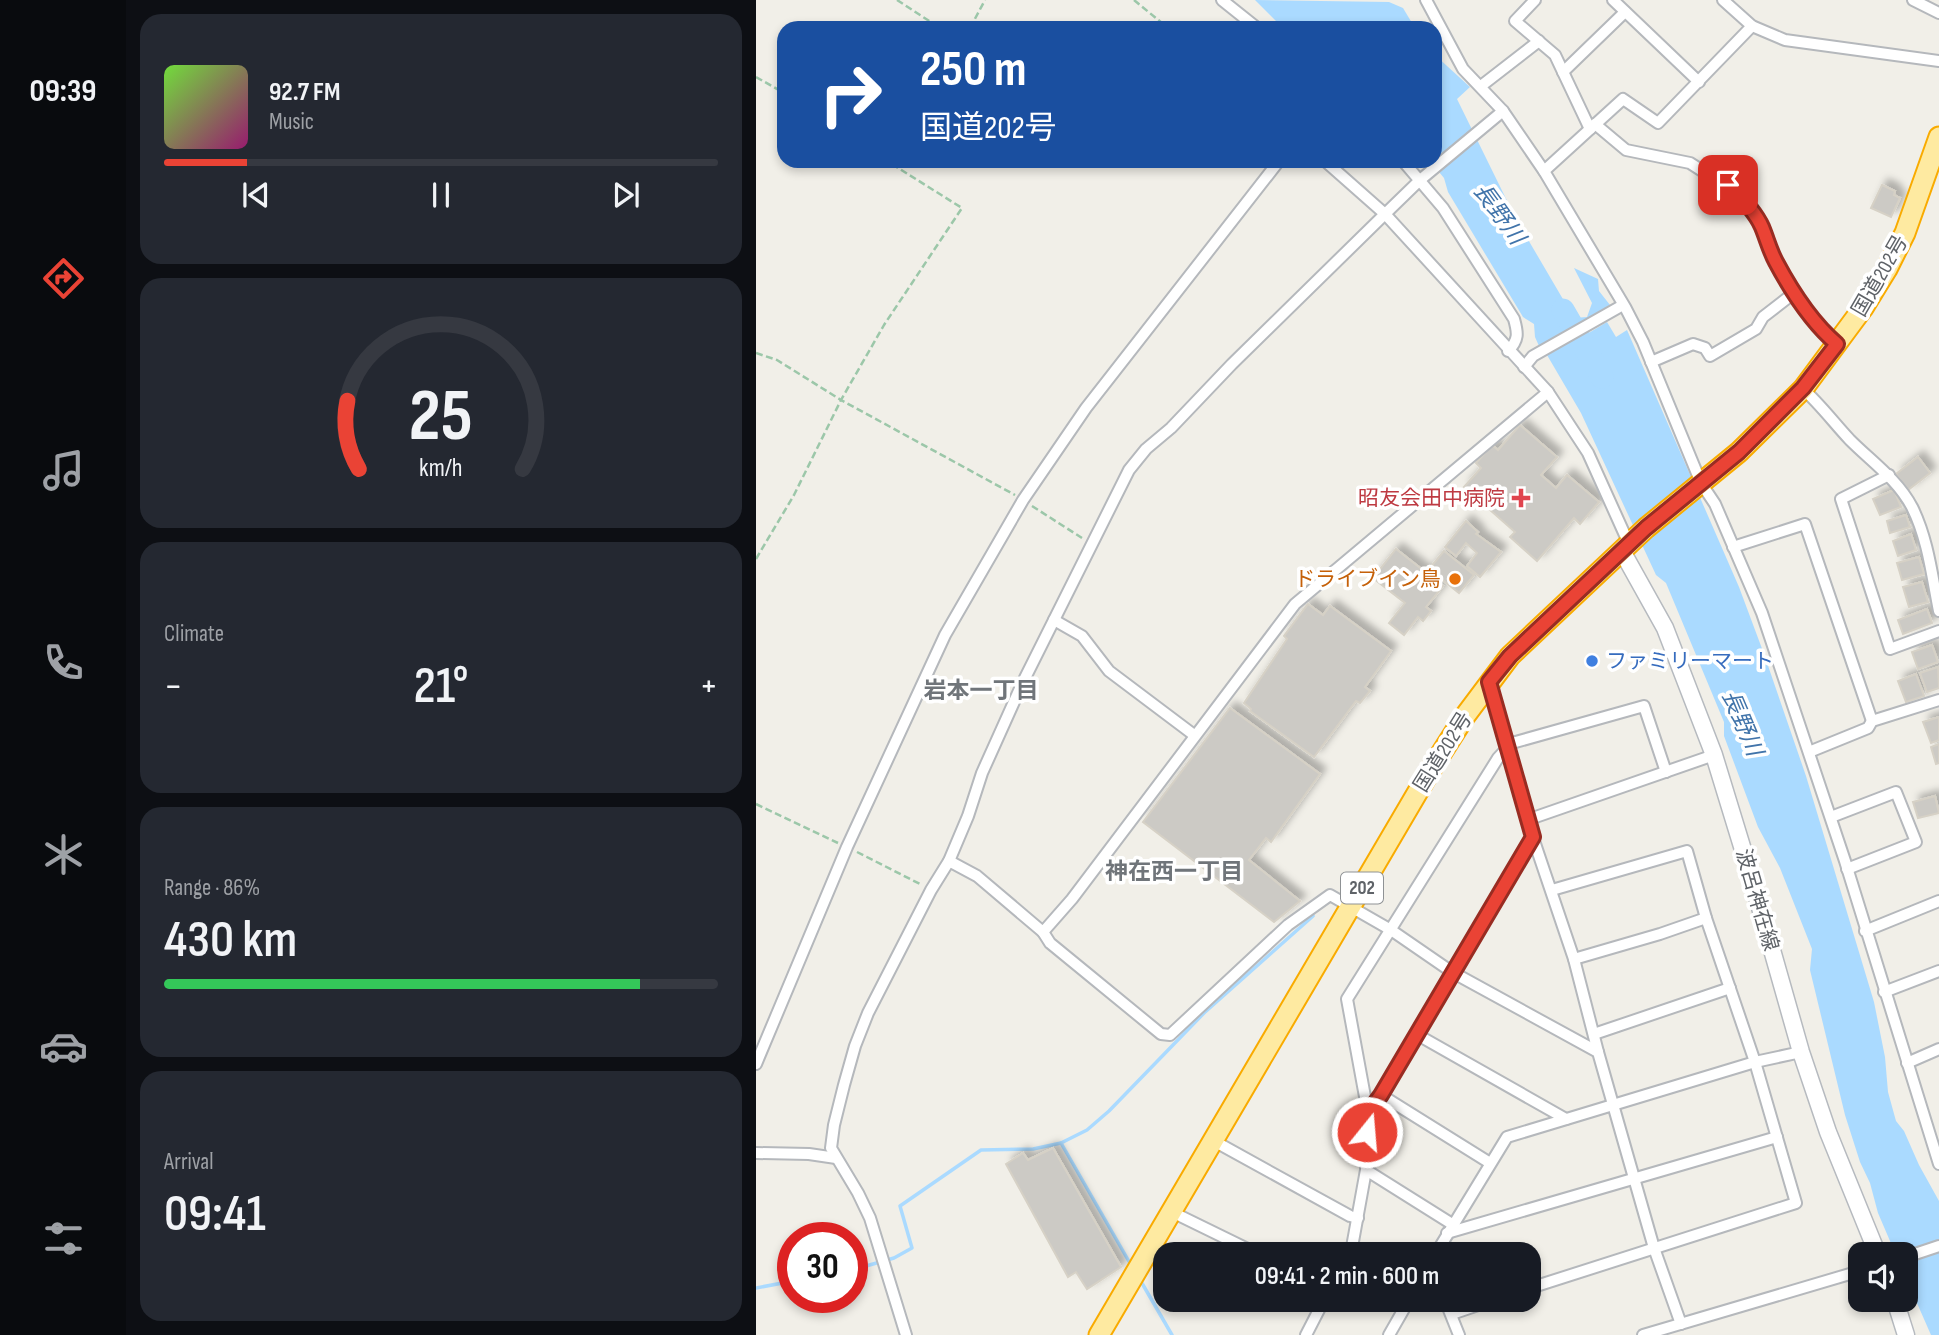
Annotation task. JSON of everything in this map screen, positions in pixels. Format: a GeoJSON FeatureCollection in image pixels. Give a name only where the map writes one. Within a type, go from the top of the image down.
{"type":"FeatureCollection","features":[{"type":"Feature","properties":{"kind":"highway","name":"国道202号"},"geometry":{"type":"LineString","coordinates":[[1099,1335],[1430,771],[1489,682],[1510,656],[1626,547],[1739,452],[1803,388],[1863,308],[1906,233],[1939,136]]}},
{"type":"Feature","properties":{"kind":"main road","name":"波呂神在線"},"geometry":{"type":"LineString","coordinates":[[1626,547],[1665,628],[1714,755],[1801,1052],[1828,1132],[1873,1242]]}},
{"type":"Feature","properties":{"kind":"main road"},"geometry":{"type":"LineString","coordinates":[[1899,1312],[1906,1335]]}},
{"type":"Feature","properties":{"kind":"street"},"geometry":{"type":"LineString","coordinates":[[1222,0],[1248,21]]}},
{"type":"Feature","properties":{"kind":"street"},"geometry":{"type":"LineString","coordinates":[[1535,0],[1515,21],[1555,55],[1592,127],[1626,150],[1690,163],[1728,185],[1742,198],[1761,224],[1776,262],[1794,293],[1822,331],[1837,344]]}},
{"type":"Feature","properties":{"kind":"street"},"geometry":{"type":"LineString","coordinates":[[1613,0],[1699,82]]}},
{"type":"Feature","properties":{"kind":"street"},"geometry":{"type":"LineString","coordinates":[[1723,0],[1752,26],[1785,40],[1939,61]]}},
{"type":"Feature","properties":{"kind":"street"},"geometry":{"type":"LineString","coordinates":[[1913,0],[1939,13]]}},
{"type":"Feature","properties":{"kind":"street"},"geometry":{"type":"LineString","coordinates":[[1428,1],[1439,21]]}},
{"type":"Feature","properties":{"kind":"street"},"geometry":{"type":"LineString","coordinates":[[1563,72],[1625,12]]}},
{"type":"Feature","properties":{"kind":"street"},"geometry":{"type":"LineString","coordinates":[[1544,171],[1623,99],[1658,123],[1752,26]]}},
{"type":"Feature","properties":{"kind":"street"},"geometry":{"type":"LineString","coordinates":[[1442,27],[1464,69],[1544,171],[1623,305],[1651,362],[1695,488],[1716,504],[1762,613],[1809,752],[1939,1164]]}},
{"type":"Feature","properties":{"kind":"street"},"geometry":{"type":"LineString","coordinates":[[1480,86],[1539,41]]}},
{"type":"Feature","properties":{"kind":"street"},"geometry":{"type":"LineString","coordinates":[[1442,162],[1500,113]]}},
{"type":"Feature","properties":{"kind":"street"},"geometry":{"type":"LineString","coordinates":[[756,1064],[846,847],[945,635],[1023,500],[1086,408],[1274,168]]}},
{"type":"Feature","properties":{"kind":"street"},"geometry":{"type":"LineString","coordinates":[[1333,168],[1385,214],[1548,392],[1588,453],[1626,547]]}},
{"type":"Feature","properties":{"kind":"street"},"geometry":{"type":"LineString","coordinates":[[1409,168],[1449,216],[1514,318],[1516,343],[1508,351]]}},
{"type":"Feature","properties":{"kind":"street"},"geometry":{"type":"LineString","coordinates":[[906,1335],[870,1218],[831,1148],[834,1125],[855,1046],[886,978],[949,861],[982,773],[1129,470],[1146,449],[1171,428],[1231,364],[1434,168]]}},
{"type":"Feature","properties":{"kind":"street"},"geometry":{"type":"LineString","coordinates":[[1651,362],[1693,344],[1705,348],[1710,356],[1756,329],[1763,317],[1794,293]]}},
{"type":"Feature","properties":{"kind":"street"},"geometry":{"type":"LineString","coordinates":[[1524,367],[1533,356],[1623,305]]}},
{"type":"Feature","properties":{"kind":"street"},"geometry":{"type":"LineString","coordinates":[[1803,388],[1850,440],[1889,475],[1911,506],[1923,535],[1939,611]]}},
{"type":"Feature","properties":{"kind":"street"},"geometry":{"type":"LineString","coordinates":[[1043,932],[1072,899],[1295,604],[1548,392]]}},
{"type":"Feature","properties":{"kind":"street"},"geometry":{"type":"LineString","coordinates":[[1889,475],[1841,499],[1890,649],[1939,631]]}},
{"type":"Feature","properties":{"kind":"street"},"geometry":{"type":"LineString","coordinates":[[1733,547],[1805,524],[1872,721]]}},
{"type":"Feature","properties":{"kind":"street"},"geometry":{"type":"LineString","coordinates":[[1054,620],[1082,636],[1109,671],[1194,735]]}},
{"type":"Feature","properties":{"kind":"street"},"geometry":{"type":"LineString","coordinates":[[1489,682],[1527,820],[1574,959],[1654,1248],[1681,1324]]}},
{"type":"Feature","properties":{"kind":"street"},"geometry":{"type":"LineString","coordinates":[[1809,752],[1868,728],[1872,721],[1939,700]]}},
{"type":"Feature","properties":{"kind":"street"},"geometry":{"type":"LineString","coordinates":[[1353,1242],[1366,1170],[1368,1113],[1347,999],[1498,758],[1511,743],[1644,706],[1666,772]]}},
{"type":"Feature","properties":{"kind":"street"},"geometry":{"type":"LineString","coordinates":[[1527,820],[1714,755]]}},
{"type":"Feature","properties":{"kind":"street"},"geometry":{"type":"LineString","coordinates":[[1830,817],[1896,792],[1916,842],[1847,869]]}},
{"type":"Feature","properties":{"kind":"street"},"geometry":{"type":"LineString","coordinates":[[1368,1113],[1533,837]]}},
{"type":"Feature","properties":{"kind":"street"},"geometry":{"type":"LineString","coordinates":[[1541,1284],[1796,1203],[1755,1062],[1706,918],[1687,851],[1552,890]]}},
{"type":"Feature","properties":{"kind":"street"},"geometry":{"type":"LineString","coordinates":[[949,861],[976,876],[1043,932],[1050,943],[1161,1034],[1170,1035],[1289,925],[1330,895],[1391,930],[1452,972],[1598,1052]]}},
{"type":"Feature","properties":{"kind":"street"},"geometry":{"type":"LineString","coordinates":[[1865,931],[1939,901]]}},
{"type":"Feature","properties":{"kind":"street"},"geometry":{"type":"LineString","coordinates":[[1574,959],[1706,918]]}},
{"type":"Feature","properties":{"kind":"street"},"geometry":{"type":"LineString","coordinates":[[1884,992],[1939,971]]}},
{"type":"Feature","properties":{"kind":"street"},"geometry":{"type":"LineString","coordinates":[[1594,1034],[1730,988]]}},
{"type":"Feature","properties":{"kind":"street"},"geometry":{"type":"LineString","coordinates":[[1416,1034],[1566,1119]]}},
{"type":"Feature","properties":{"kind":"street"},"geometry":{"type":"LineString","coordinates":[[1907,1063],[1939,1049]]}},
{"type":"Feature","properties":{"kind":"street"},"geometry":{"type":"LineString","coordinates":[[1442,1242],[1507,1137],[1755,1062],[1801,1052]]}},
{"type":"Feature","properties":{"kind":"street"},"geometry":{"type":"LineString","coordinates":[[1381,1095],[1490,1163]]}},
{"type":"Feature","properties":{"kind":"street"},"geometry":{"type":"LineString","coordinates":[[1450,1229],[1777,1137]]}},
{"type":"Feature","properties":{"kind":"street"},"geometry":{"type":"LineString","coordinates":[[1214,1141],[1350,1216],[1358,1217]]}},
{"type":"Feature","properties":{"kind":"street"},"geometry":{"type":"LineString","coordinates":[[756,1153],[809,1154],[836,1158]]}},
{"type":"Feature","properties":{"kind":"street"},"geometry":{"type":"LineString","coordinates":[[1366,1170],[1450,1229]]}},
{"type":"Feature","properties":{"kind":"street"},"geometry":{"type":"LineString","coordinates":[[1172,1212],[1233,1242]]}},
{"type":"Feature","properties":{"kind":"street"},"geometry":{"type":"LineString","coordinates":[[1918,1253],[1939,1246]]}},
{"type":"Feature","properties":{"kind":"street"},"geometry":{"type":"LineString","coordinates":[[1643,1335],[1848,1275]]}},
{"type":"Feature","properties":{"kind":"street"},"geometry":{"type":"LineString","coordinates":[[1306,1335],[1318,1312]]}},
{"type":"Feature","properties":{"kind":"street"},"geometry":{"type":"LineString","coordinates":[[1389,1335],[1402,1312]]}},
{"type":"Feature","properties":{"kind":"street"},"geometry":{"type":"LineString","coordinates":[[1458,1312],[1452,1314],[1459,1335]]}},
{"type":"Feature","properties":{"kind":"path"},"geometry":{"type":"LineString","coordinates":[[897,0],[929,21]]}},
{"type":"Feature","properties":{"kind":"path"},"geometry":{"type":"LineString","coordinates":[[974,21],[985,0]]}},
{"type":"Feature","properties":{"kind":"path"},"geometry":{"type":"LineString","coordinates":[[1134,0],[1160,21]]}},
{"type":"Feature","properties":{"kind":"path"},"geometry":{"type":"LineString","coordinates":[[756,77],[777,89]]}},
{"type":"Feature","properties":{"kind":"path"},"geometry":{"type":"LineString","coordinates":[[756,559],[794,495],[884,325],[962,208],[898,168]]}},
{"type":"Feature","properties":{"kind":"path"},"geometry":{"type":"LineString","coordinates":[[756,353],[777,360],[842,400],[1023,500],[1091,544]]}},
{"type":"Feature","properties":{"kind":"water"},"geometry":{"type":"Polygon","coordinates":[[[1255,0],[1389,2],[1403,8],[1411,21],[1276,21],[1255,0]]]}},
{"type":"Feature","properties":{"kind":"water"},"geometry":{"type":"Polygon","coordinates":[[[1442,61],[1470,87],[1457,99],[1516,219],[1574,318],[1587,317],[1592,303],[1574,268],[1598,279],[1599,291],[1610,305],[1539,346],[1534,324],[1523,317],[1448,192],[1444,178],[1436,168],[1442,168],[1442,61]]]}},
{"type":"Feature","properties":{"kind":"water"},"geometry":{"type":"Polygon","coordinates":[[[1607,322],[1616,337],[1627,330],[1739,587],[1764,654],[1806,776],[1874,1002],[1885,1057],[1888,1092],[1896,1121],[1904,1131],[1939,1201],[1939,1335],[1931,1335],[1918,1305],[1918,1242],[1890,1242],[1860,1162],[1845,1115],[1810,970],[1812,949],[1780,868],[1758,827],[1724,736],[1724,722],[1666,583],[1656,575],[1581,413],[1547,355],[1570,342],[1579,357],[1593,349],[1587,334],[1607,322]]]}},
{"type":"Feature","properties":{"kind":"building"},"geometry":{"type":"Polygon","coordinates":[[[1882,185],[1895,191],[1894,195],[1900,198],[1891,217],[1871,208],[1882,185]]]}},
{"type":"Feature","properties":{"kind":"building"},"geometry":{"type":"Polygon","coordinates":[[[1520,425],[1557,457],[1541,475],[1556,488],[1567,475],[1599,502],[1580,524],[1574,518],[1537,561],[1510,537],[1515,532],[1464,487],[1481,468],[1476,463],[1492,445],[1498,450],[1520,425]]]}},
{"type":"Feature","properties":{"kind":"building"},"geometry":{"type":"Polygon","coordinates":[[[1918,457],[1930,473],[1908,490],[1896,474],[1918,457]]]}},
{"type":"Feature","properties":{"kind":"building"},"geometry":{"type":"Polygon","coordinates":[[[1894,490],[1901,507],[1880,515],[1873,499],[1894,490]]]}},
{"type":"Feature","properties":{"kind":"building"},"geometry":{"type":"Polygon","coordinates":[[[1906,515],[1910,527],[1890,533],[1887,521],[1906,515]]]}},
{"type":"Feature","properties":{"kind":"building"},"geometry":{"type":"Polygon","coordinates":[[[1466,521],[1478,532],[1476,534],[1501,552],[1480,577],[1467,566],[1477,553],[1466,543],[1456,556],[1445,547],[1466,521]]]}},
{"type":"Feature","properties":{"kind":"building"},"geometry":{"type":"Polygon","coordinates":[[[1911,534],[1916,550],[1898,556],[1893,541],[1911,534]]]}},
{"type":"Feature","properties":{"kind":"building"},"geometry":{"type":"Polygon","coordinates":[[[1396,549],[1443,586],[1426,607],[1431,611],[1423,621],[1418,617],[1404,635],[1389,623],[1405,603],[1373,578],[1396,549]]]}},
{"type":"Feature","properties":{"kind":"building"},"geometry":{"type":"Polygon","coordinates":[[[1444,551],[1474,575],[1459,593],[1429,569],[1444,551]]]}},
{"type":"Feature","properties":{"kind":"building"},"geometry":{"type":"Polygon","coordinates":[[[1919,557],[1924,574],[1902,580],[1897,563],[1919,557]]]}},
{"type":"Feature","properties":{"kind":"building"},"geometry":{"type":"Polygon","coordinates":[[[1922,582],[1928,602],[1909,607],[1903,587],[1922,582]]]}},
{"type":"Feature","properties":{"kind":"building"},"geometry":{"type":"Polygon","coordinates":[[[1308,604],[1323,615],[1330,606],[1391,651],[1365,687],[1370,691],[1360,703],[1356,701],[1314,757],[1250,711],[1244,703],[1287,639],[1284,636],[1308,604]]]}},
{"type":"Feature","properties":{"kind":"building"},"geometry":{"type":"Polygon","coordinates":[[[1927,609],[1932,623],[1903,634],[1898,620],[1927,609]]]}},
{"type":"Feature","properties":{"kind":"building"},"geometry":{"type":"Polygon","coordinates":[[[1932,645],[1938,662],[1918,669],[1912,652],[1932,645]]]}},
{"type":"Feature","properties":{"kind":"building"},"geometry":{"type":"Polygon","coordinates":[[[1938,667],[1939,688],[1927,692],[1920,673],[1938,667]]]}},
{"type":"Feature","properties":{"kind":"building"},"geometry":{"type":"Polygon","coordinates":[[[1916,674],[1924,696],[1906,702],[1898,681],[1916,674]]]}},
{"type":"Feature","properties":{"kind":"building"},"geometry":{"type":"Polygon","coordinates":[[[1230,708],[1320,774],[1271,842],[1266,838],[1249,860],[1300,901],[1274,922],[1143,822],[1230,708]]]}},
{"type":"Feature","properties":{"kind":"building"},"geometry":{"type":"Polygon","coordinates":[[[1939,717],[1939,740],[1931,743],[1923,722],[1939,717]]]}},
{"type":"Feature","properties":{"kind":"building"},"geometry":{"type":"Polygon","coordinates":[[[1939,744],[1939,763],[1936,764],[1931,747],[1939,744]]]}},
{"type":"Feature","properties":{"kind":"building"},"geometry":{"type":"Polygon","coordinates":[[[1935,796],[1939,813],[1918,818],[1913,802],[1935,796]]]}},
{"type":"Feature","properties":{"kind":"building"},"geometry":{"type":"Polygon","coordinates":[[[1053,1148],[1121,1267],[1087,1289],[1076,1272],[1068,1277],[1006,1164],[1023,1153],[1028,1160],[1053,1148]]]}},
{"type":"Feature","properties":{"kind":"waterway","name":"長野川"},"geometry":{"type":"LineString","coordinates":[[1563,310],[1602,377]]}},
{"type":"Feature","properties":{"kind":"waterway"},"geometry":{"type":"LineString","coordinates":[[868,1265],[894,1258],[912,1248],[900,1206],[981,1150],[1033,1149],[1061,1143],[1087,1130],[1109,1111],[1204,1013],[1313,916]]}},
{"type":"Feature","properties":{"kind":"waterway"},"geometry":{"type":"LineString","coordinates":[[1061,1143],[1131,1265]]}},
{"type":"Feature","properties":{"kind":"waterway"},"geometry":{"type":"LineString","coordinates":[[1139,1278],[1172,1335]]}},
{"type":"Feature","properties":{"kind":"waterway"},"geometry":{"type":"LineString","coordinates":[[756,1288],[777,1284]]}},
{"type":"Feature","properties":{"kind":"place","name":"昭友会田中病院"},"geometry":{"type":"Point","coordinates":[1521,498]}},
{"type":"Feature","properties":{"kind":"place","name":"ドライブイン鳥"},"geometry":{"type":"Point","coordinates":[1455,579]}},
{"type":"Feature","properties":{"kind":"place","name":"ファミリーマート"},"geometry":{"type":"Point","coordinates":[1592,661]}},
{"type":"Feature","properties":{"kind":"district","name":"岩本一丁目"},"geometry":{"type":"Point","coordinates":[981,691]}},
{"type":"Feature","properties":{"kind":"district","name":"神在西一丁目"},"geometry":{"type":"Point","coordinates":[1174,872]}},
{"type":"Feature","properties":{"kind":"route"},"geometry":{"type":"LineString","coordinates":[[1367,1132],[1368,1113],[1533,837],[1489,682],[1510,656],[1646,528],[1739,452],[1803,388],[1837,344],[1822,331],[1794,293],[1776,262],[1761,224],[1742,198],[1728,185]]}}]}
